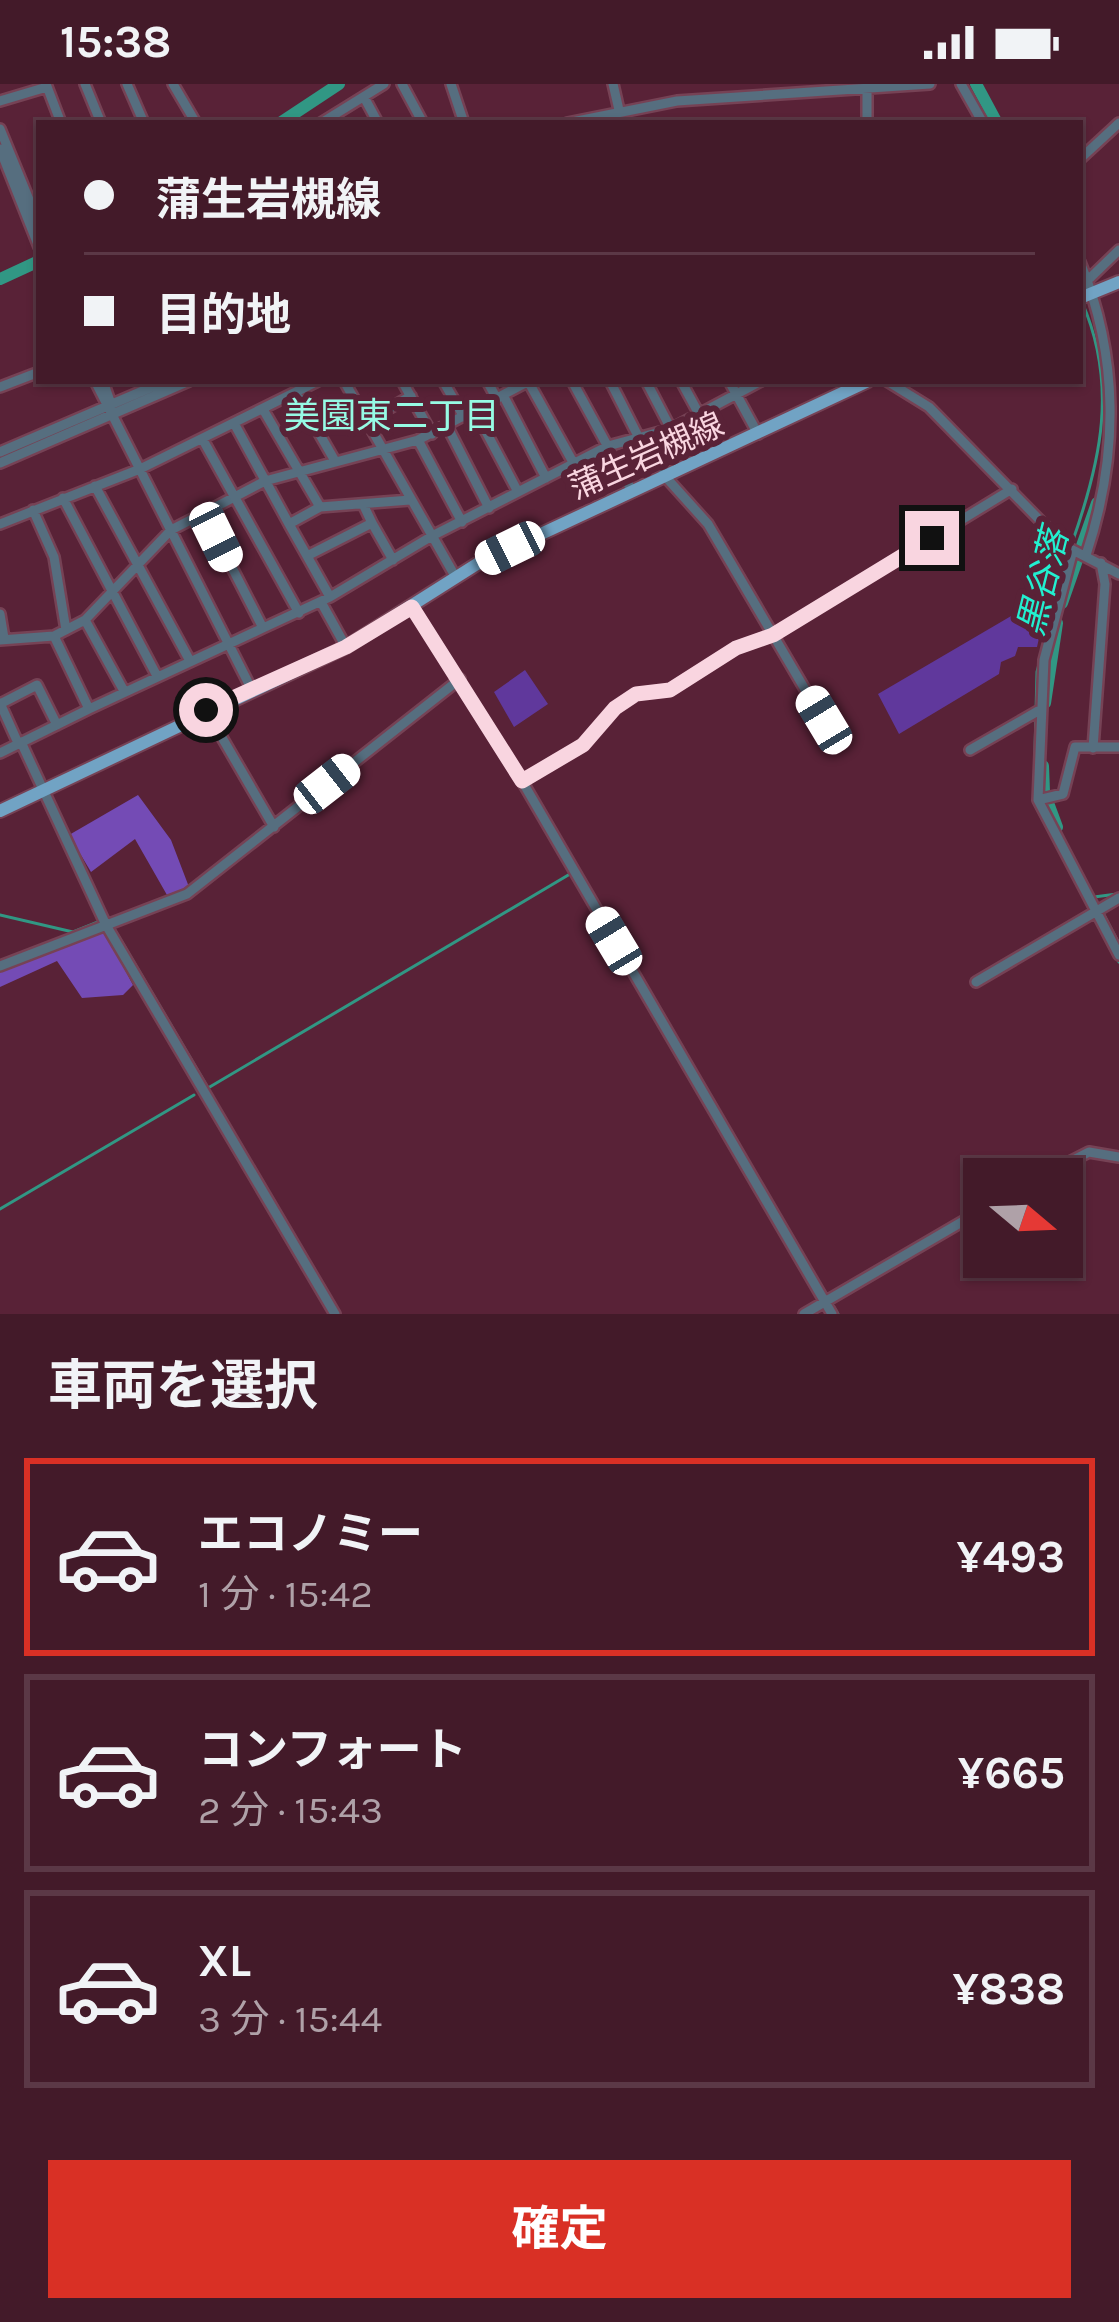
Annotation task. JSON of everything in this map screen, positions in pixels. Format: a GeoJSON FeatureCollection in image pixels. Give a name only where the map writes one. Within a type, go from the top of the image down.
{"type":"FeatureCollection","features":[{"type":"Feature","properties":{"kind":"main road"},"geometry":{"type":"LineString","coordinates":[[1089,290],[1119,282]]}},
{"type":"Feature","properties":{"kind":"main road","name":"蒲生岩槻線"},"geometry":{"type":"LineString","coordinates":[[0,812],[346,647],[455,576],[862,384]]}},
{"type":"Feature","properties":{"kind":"street"},"geometry":{"type":"LineString","coordinates":[[85,84],[100,120]]}},
{"type":"Feature","properties":{"kind":"street"},"geometry":{"type":"LineString","coordinates":[[127,84],[143,120]]}},
{"type":"Feature","properties":{"kind":"street"},"geometry":{"type":"LineString","coordinates":[[173,84],[194,120]]}},
{"type":"Feature","properties":{"kind":"street"},"geometry":{"type":"LineString","coordinates":[[330,120],[384,84]]}},
{"type":"Feature","properties":{"kind":"street"},"geometry":{"type":"LineString","coordinates":[[402,84],[421,120]]}},
{"type":"Feature","properties":{"kind":"street"},"geometry":{"type":"LineString","coordinates":[[451,84],[463,120]]}},
{"type":"Feature","properties":{"kind":"street"},"geometry":{"type":"LineString","coordinates":[[613,84],[620,117],[677,101],[930,84]]}},
{"type":"Feature","properties":{"kind":"street"},"geometry":{"type":"LineString","coordinates":[[961,84],[981,120]]}},
{"type":"Feature","properties":{"kind":"street"},"geometry":{"type":"LineString","coordinates":[[0,101],[47,86],[60,120]]}},
{"type":"Feature","properties":{"kind":"street"},"geometry":{"type":"LineString","coordinates":[[867,86],[867,120]]}},
{"type":"Feature","properties":{"kind":"street"},"geometry":{"type":"LineString","coordinates":[[364,97],[376,120]]}},
{"type":"Feature","properties":{"kind":"street"},"geometry":{"type":"LineString","coordinates":[[1083,157],[1119,123]]}},
{"type":"Feature","properties":{"kind":"street"},"geometry":{"type":"LineString","coordinates":[[0,129],[36,217]]}},
{"type":"Feature","properties":{"kind":"street"},"geometry":{"type":"LineString","coordinates":[[0,149],[36,238]]}},
{"type":"Feature","properties":{"kind":"street"},"geometry":{"type":"LineString","coordinates":[[1119,250],[1089,290],[1113,335],[1118,400],[1110,487],[1051,616],[1038,711],[1038,800],[1119,955]]}},
{"type":"Feature","properties":{"kind":"street"},"geometry":{"type":"LineString","coordinates":[[0,388],[36,373]]}},
{"type":"Feature","properties":{"kind":"street"},"geometry":{"type":"LineString","coordinates":[[100,384],[252,690]]}},
{"type":"Feature","properties":{"kind":"street"},"geometry":{"type":"LineString","coordinates":[[0,463],[160,384]]}},
{"type":"Feature","properties":{"kind":"street"},"geometry":{"type":"LineString","coordinates":[[0,452],[181,384]]}},
{"type":"Feature","properties":{"kind":"street"},"geometry":{"type":"LineString","coordinates":[[0,524],[140,469],[312,384]]}},
{"type":"Feature","properties":{"kind":"street"},"geometry":{"type":"LineString","coordinates":[[346,384],[455,576]]}},
{"type":"Feature","properties":{"kind":"street"},"geometry":{"type":"LineString","coordinates":[[404,384],[432,434]]}},
{"type":"Feature","properties":{"kind":"street"},"geometry":{"type":"LineString","coordinates":[[445,384],[464,416]]}},
{"type":"Feature","properties":{"kind":"street"},"geometry":{"type":"LineString","coordinates":[[489,384],[546,478]]}},
{"type":"Feature","properties":{"kind":"street"},"geometry":{"type":"LineString","coordinates":[[0,614],[2,639],[54,636],[85,620],[171,530],[265,481],[418,440],[523,384]]}},
{"type":"Feature","properties":{"kind":"street"},"geometry":{"type":"LineString","coordinates":[[530,384],[574,464]]}},
{"type":"Feature","properties":{"kind":"street"},"geometry":{"type":"LineString","coordinates":[[574,384],[632,489]]}},
{"type":"Feature","properties":{"kind":"street"},"geometry":{"type":"LineString","coordinates":[[612,384],[639,438]]}},
{"type":"Feature","properties":{"kind":"street"},"geometry":{"type":"LineString","coordinates":[[648,384],[671,429]]}},
{"type":"Feature","properties":{"kind":"street"},"geometry":{"type":"LineString","coordinates":[[683,384],[699,415]]}},
{"type":"Feature","properties":{"kind":"street"},"geometry":{"type":"LineString","coordinates":[[730,384],[758,434]]}},
{"type":"Feature","properties":{"kind":"street"},"geometry":{"type":"LineString","coordinates":[[0,753],[326,599],[432,536],[608,446],[671,429],[756,384]]}},
{"type":"Feature","properties":{"kind":"street"},"geometry":{"type":"LineString","coordinates":[[892,384],[925,403],[1080,552],[1119,574]]}},
{"type":"Feature","properties":{"kind":"street"},"geometry":{"type":"LineString","coordinates":[[296,393],[335,461]]}},
{"type":"Feature","properties":{"kind":"street"},"geometry":{"type":"LineString","coordinates":[[367,421],[410,396]]}},
{"type":"Feature","properties":{"kind":"street"},"geometry":{"type":"LineString","coordinates":[[264,410],[320,507]]}},
{"type":"Feature","properties":{"kind":"street"},"geometry":{"type":"LineString","coordinates":[[475,410],[518,493]]}},
{"type":"Feature","properties":{"kind":"street"},"geometry":{"type":"LineString","coordinates":[[235,425],[307,556],[346,647]]}},
{"type":"Feature","properties":{"kind":"street"},"geometry":{"type":"LineString","coordinates":[[447,426],[489,508]]}},
{"type":"Feature","properties":{"kind":"street"},"geometry":{"type":"LineString","coordinates":[[203,440],[298,613]]}},
{"type":"Feature","properties":{"kind":"street"},"geometry":{"type":"LineString","coordinates":[[418,440],[462,521]]}},
{"type":"Feature","properties":{"kind":"street"},"geometry":{"type":"LineString","coordinates":[[663,474],[708,524],[824,720]]}},
{"type":"Feature","properties":{"kind":"street"},"geometry":{"type":"LineString","coordinates":[[94,486],[190,661]]}},
{"type":"Feature","properties":{"kind":"street"},"geometry":{"type":"LineString","coordinates":[[522,781],[583,745],[615,708],[636,694],[670,690],[736,648],[773,635],[1012,489]]}},
{"type":"Feature","properties":{"kind":"street"},"geometry":{"type":"LineString","coordinates":[[63,498],[157,676]]}},
{"type":"Feature","properties":{"kind":"street"},"geometry":{"type":"LineString","coordinates":[[290,524],[320,507],[411,500]]}},
{"type":"Feature","properties":{"kind":"street"},"geometry":{"type":"LineString","coordinates":[[363,504],[393,560]]}},
{"type":"Feature","properties":{"kind":"street"},"geometry":{"type":"LineString","coordinates":[[33,510],[54,557],[66,630]]}},
{"type":"Feature","properties":{"kind":"street"},"geometry":{"type":"LineString","coordinates":[[204,513],[263,628]]}},
{"type":"Feature","properties":{"kind":"street"},"geometry":{"type":"LineString","coordinates":[[307,556],[372,523]]}},
{"type":"Feature","properties":{"kind":"street"},"geometry":{"type":"LineString","coordinates":[[1093,748],[1106,584],[1100,563]]}},
{"type":"Feature","properties":{"kind":"street"},"geometry":{"type":"LineString","coordinates":[[412,607],[522,781],[832,1314]]}},
{"type":"Feature","properties":{"kind":"street"},"geometry":{"type":"LineString","coordinates":[[85,620],[124,692]]}},
{"type":"Feature","properties":{"kind":"street"},"geometry":{"type":"LineString","coordinates":[[54,636],[89,709]]}},
{"type":"Feature","properties":{"kind":"street"},"geometry":{"type":"LineString","coordinates":[[0,966],[188,894],[460,679]]}},
{"type":"Feature","properties":{"kind":"street"},"geometry":{"type":"LineString","coordinates":[[57,725],[38,685],[0,703],[106,925],[335,1314]]}},
{"type":"Feature","properties":{"kind":"street"},"geometry":{"type":"LineString","coordinates":[[206,710],[274,827]]}},
{"type":"Feature","properties":{"kind":"street"},"geometry":{"type":"LineString","coordinates":[[970,750],[1038,711]]}},
{"type":"Feature","properties":{"kind":"street"},"geometry":{"type":"LineString","coordinates":[[1038,800],[1063,794],[1075,747],[1119,747]]}},
{"type":"Feature","properties":{"kind":"street"},"geometry":{"type":"LineString","coordinates":[[976,982],[1119,898]]}},
{"type":"Feature","properties":{"kind":"street"},"geometry":{"type":"LineString","coordinates":[[1077,1158],[1089,1152],[1119,1157]]}},
{"type":"Feature","properties":{"kind":"street"},"geometry":{"type":"LineString","coordinates":[[804,1314],[963,1221]]}},
{"type":"Feature","properties":{"kind":"shaded area"},"geometry":{"type":"Polygon","coordinates":[[[1025,608],[1044,616],[1037,647],[1018,647],[1015,656],[1001,662],[999,674],[899,734],[878,694],[1025,608]]]}},
{"type":"Feature","properties":{"kind":"shaded area"},"geometry":{"type":"Polygon","coordinates":[[[525,670],[548,704],[514,727],[494,692],[525,670]]]}},
{"type":"Feature","properties":{"kind":"shaded area"},"geometry":{"type":"Polygon","coordinates":[[[138,795],[171,840],[189,887],[167,895],[135,839],[91,872],[69,835],[138,795]]]}},
{"type":"Feature","properties":{"kind":"shaded area"},"geometry":{"type":"Polygon","coordinates":[[[104,930],[133,985],[123,995],[82,998],[57,961],[0,987],[0,971],[12,963],[104,930]]]}},
{"type":"Feature","properties":{"kind":"waterway"},"geometry":{"type":"LineString","coordinates":[[285,120],[339,84]]}},
{"type":"Feature","properties":{"kind":"waterway","name":"黒谷落"},"geometry":{"type":"LineString","coordinates":[[976,84],[995,120]]}},
{"type":"Feature","properties":{"kind":"waterway"},"geometry":{"type":"LineString","coordinates":[[0,279],[36,262]]}},
{"type":"Feature","properties":{"kind":"waterway"},"geometry":{"type":"LineString","coordinates":[[1072,543],[1091,482],[1101,423],[1100,363],[1083,305]]}},
{"type":"Feature","properties":{"kind":"waterway","name":"黒谷落"},"geometry":{"type":"LineString","coordinates":[[1062,603],[1097,503]]}},
{"type":"Feature","properties":{"kind":"waterway"},"geometry":{"type":"LineString","coordinates":[[1034,790],[1037,672],[1067,557]]}},
{"type":"Feature","properties":{"kind":"waterway","name":"黒谷落"},"geometry":{"type":"LineString","coordinates":[[1045,703],[1057,623]]}},
{"type":"Feature","properties":{"kind":"waterway","name":"黒谷落"},"geometry":{"type":"LineString","coordinates":[[1043,766],[1044,792],[1057,827]]}},
{"type":"Feature","properties":{"kind":"waterway"},"geometry":{"type":"LineString","coordinates":[[1035,805],[1119,962]]}},
{"type":"Feature","properties":{"kind":"waterway"},"geometry":{"type":"LineString","coordinates":[[113,927],[208,1088],[570,874]]}},
{"type":"Feature","properties":{"kind":"waterway"},"geometry":{"type":"LineString","coordinates":[[1098,905],[1094,897],[1117,894]]}},
{"type":"Feature","properties":{"kind":"waterway"},"geometry":{"type":"LineString","coordinates":[[1103,913],[1119,944]]}},
{"type":"Feature","properties":{"kind":"waterway"},"geometry":{"type":"LineString","coordinates":[[0,915],[73,932],[103,920]]}},
{"type":"Feature","properties":{"kind":"waterway"},"geometry":{"type":"LineString","coordinates":[[0,1209],[194,1095]]}},
{"type":"Feature","properties":{"kind":"waterway"},"geometry":{"type":"LineString","coordinates":[[808,1264],[838,1314]]}},
{"type":"Feature","properties":{"kind":"district","name":"美園東二丁目"},"geometry":{"type":"Point","coordinates":[392,415]}},
{"type":"Feature","properties":{"kind":"route"},"geometry":{"type":"LineString","coordinates":[[206,710],[346,647],[412,607],[522,781],[583,745],[615,708],[636,694],[670,690],[736,648],[773,635],[932,538]]}}]}
